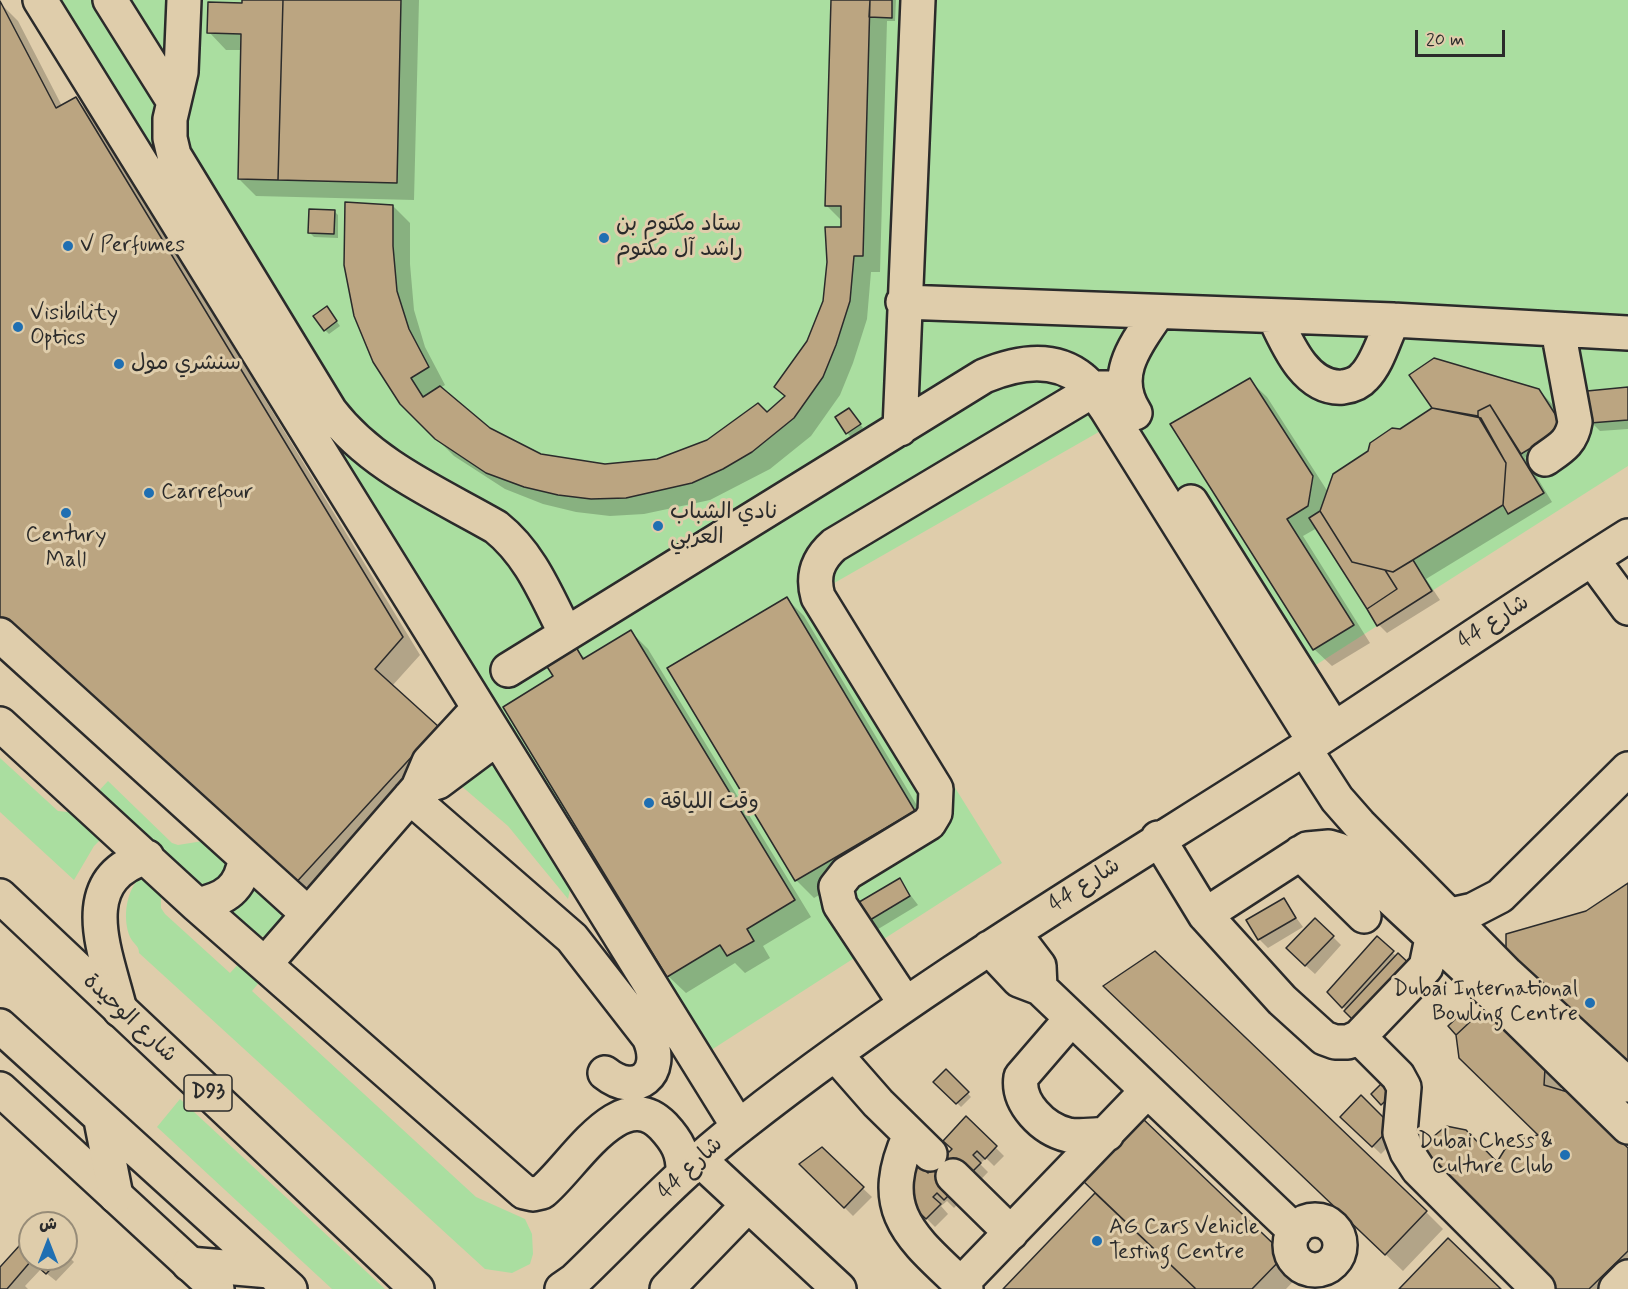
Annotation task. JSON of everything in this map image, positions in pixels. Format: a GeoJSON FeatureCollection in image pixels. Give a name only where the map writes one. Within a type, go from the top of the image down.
{"type":"FeatureCollection","features":[{"type":"Feature","properties":{"kind":"street"},"geometry":{"type":"LineString","coordinates":[[40,0],[738,1126]]}},
{"type":"Feature","properties":{"kind":"street"},"geometry":{"type":"LineString","coordinates":[[110,0],[174,102]]}},
{"type":"Feature","properties":{"kind":"street"},"geometry":{"type":"LineString","coordinates":[[184,0],[181,72],[174,102],[170,138],[174,155],[330,411],[351,438],[382,463],[496,527],[510,538],[536,575],[566,634]]}},
{"type":"Feature","properties":{"kind":"street"},"geometry":{"type":"LineString","coordinates":[[900,429],[903,302],[918,0]]}},
{"type":"Feature","properties":{"kind":"street"},"geometry":{"type":"LineString","coordinates":[[903,302],[1393,320],[1628,333]]}},
{"type":"Feature","properties":{"kind":"street"},"geometry":{"type":"LineString","coordinates":[[1158,312],[1127,360],[1124,383],[1126,395],[1317,740],[1348,812],[1441,926],[1628,1127]]}},
{"type":"Feature","properties":{"kind":"street"},"geometry":{"type":"LineString","coordinates":[[1275,316],[1286,342],[1307,372],[1319,383],[1334,388],[1349,386],[1363,379],[1372,366],[1393,320]]}},
{"type":"Feature","properties":{"kind":"street"},"geometry":{"type":"LineString","coordinates":[[1545,459],[1565,446],[1573,435],[1575,422],[1558,330]]}},
{"type":"Feature","properties":{"kind":"street"},"geometry":{"type":"LineString","coordinates":[[508,670],[984,376],[1008,366],[1034,363],[1060,367],[1082,379],[1092,391],[1119,428],[1317,740]]}},
{"type":"Feature","properties":{"kind":"street"},"geometry":{"type":"LineString","coordinates":[[905,1003],[840,905],[836,887],[847,873],[929,823],[935,813],[936,789],[824,607],[815,586],[816,574],[825,553],[834,545],[1092,391],[1108,388],[1126,395]]}},
{"type":"Feature","properties":{"kind":"street","name":"شارع 44"},"geometry":{"type":"LineString","coordinates":[[569,1286],[692,1167],[738,1126],[905,1003],[1158,838],[1317,740],[1628,536]]}},
{"type":"Feature","properties":{"kind":"street"},"geometry":{"type":"LineString","coordinates":[[1592,559],[1628,608]]}},
{"type":"Feature","properties":{"kind":"street"},"geometry":{"type":"LineString","coordinates":[[0,635],[308,914]]}},
{"type":"Feature","properties":{"kind":"street"},"geometry":{"type":"LineString","coordinates":[[265,964],[414,792],[429,762],[478,709]]}},
{"type":"Feature","properties":{"kind":"street"},"geometry":{"type":"LineString","coordinates":[[0,724],[197,905],[524,1192],[533,1194],[542,1192],[615,1119],[625,1114],[643,1113],[657,1120],[675,1138],[682,1154],[692,1167],[747,1206],[839,1289]]}},
{"type":"Feature","properties":{"kind":"street"},"geometry":{"type":"LineString","coordinates":[[414,792],[438,782],[497,738]]}},
{"type":"Feature","properties":{"kind":"street"},"geometry":{"type":"LineString","coordinates":[[1158,838],[1205,915],[1282,1000],[1324,1038],[1335,1042],[1348,1042],[1359,1037],[1426,967],[1441,926],[1500,896],[1628,769]]}},
{"type":"Feature","properties":{"kind":"street"},"geometry":{"type":"LineString","coordinates":[[414,792],[572,938],[649,1037],[656,1051],[655,1066],[646,1078],[632,1084],[617,1082],[605,1072]]}},
{"type":"Feature","properties":{"kind":"street"},"geometry":{"type":"LineString","coordinates":[[1205,915],[1300,853],[1318,846],[1339,850],[1386,893],[1441,926],[1507,974],[1628,1085]]}},
{"type":"Feature","properties":{"kind":"street"},"geometry":{"type":"LineString","coordinates":[[1300,853],[1364,916]]}},
{"type":"Feature","properties":{"kind":"street"},"geometry":{"type":"LineString","coordinates":[[120,1011],[100,925],[100,899],[105,887],[121,868],[147,857]]}},
{"type":"Feature","properties":{"kind":"street"},"geometry":{"type":"LineString","coordinates":[[197,905],[223,898],[233,890],[243,872],[245,859]]}},
{"type":"Feature","properties":{"kind":"street","name":"شارع الوحيدة"},"geometry":{"type":"LineString","coordinates":[[0,896],[417,1289]]}},
{"type":"Feature","properties":{"kind":"street"},"geometry":{"type":"LineString","coordinates":[[1002,941],[1040,966],[1040,988],[1295,1231],[1291,1240],[1291,1250],[1307,1280]]}},
{"type":"Feature","properties":{"kind":"street"},"geometry":{"type":"LineString","coordinates":[[1071,1019],[1021,1077],[1021,1098],[1028,1107],[1059,1132],[1071,1136],[1107,1134]]}},
{"type":"Feature","properties":{"kind":"street"},"geometry":{"type":"LineString","coordinates":[[0,1026],[100,1120],[280,1280]]}},
{"type":"Feature","properties":{"kind":"street"},"geometry":{"type":"LineString","coordinates":[[1359,1037],[1398,1077],[1404,1087],[1400,1132],[1407,1152],[1418,1169],[1538,1289]]}},
{"type":"Feature","properties":{"kind":"street"},"geometry":{"type":"LineString","coordinates":[[835,1054],[931,1155],[1011,1233]]}},
{"type":"Feature","properties":{"kind":"street"},"geometry":{"type":"LineString","coordinates":[[0,1089],[217,1289]]}},
{"type":"Feature","properties":{"kind":"street"},"geometry":{"type":"LineString","coordinates":[[931,1155],[897,1162],[895,1193],[903,1222],[922,1246],[964,1287],[1011,1233],[1147,1091]]}},
{"type":"Feature","properties":{"kind":"street"},"geometry":{"type":"LineString","coordinates":[[100,1120],[116,1196]]}},
{"type":"Feature","properties":{"kind":"street"},"geometry":{"type":"LineString","coordinates":[[667,1289],[747,1206]]}},
{"type":"Feature","properties":{"kind":"street"},"geometry":{"type":"LineString","coordinates":[[189,1264],[280,1280]]}},
{"type":"Feature","properties":{"kind":"street"},"geometry":{"type":"LineString","coordinates":[[1617,1289],[1628,1277]]}},
{"type":"Feature","properties":{"kind":"green space","name":"نادي الشباب العربي"},"geometry":{"type":"Polygon","coordinates":[[[54,0],[1628,0],[1628,466],[1308,670],[1104,429],[829,586],[1002,863],[705,1054],[54,0]]]}},
{"type":"Feature","properties":{"kind":"green space"},"geometry":{"type":"Polygon","coordinates":[[[485,752],[572,880],[568,899],[508,826],[452,778],[485,752]]]}},
{"type":"Feature","properties":{"kind":"green space"},"geometry":{"type":"Polygon","coordinates":[[[0,758],[58,811],[78,813],[107,833],[94,846],[74,880],[0,812],[0,758]]]}},
{"type":"Feature","properties":{"kind":"green space"},"geometry":{"type":"Polygon","coordinates":[[[108,781],[172,843],[178,845],[203,841],[225,855],[230,870],[203,894],[94,796],[108,781]]]}},
{"type":"Feature","properties":{"kind":"green space"},"geometry":{"type":"Polygon","coordinates":[[[143,875],[161,894],[161,908],[165,914],[230,973],[242,960],[262,979],[252,991],[476,1197],[525,1219],[532,1234],[533,1254],[530,1264],[512,1273],[485,1269],[139,953],[131,939],[126,912],[129,895],[143,875]]]}},
{"type":"Feature","properties":{"kind":"green space"},"geometry":{"type":"Polygon","coordinates":[[[256,886],[292,918],[267,936],[255,935],[229,916],[256,886]]]}},
{"type":"Feature","properties":{"kind":"green space"},"geometry":{"type":"Polygon","coordinates":[[[180,1099],[385,1289],[332,1289],[157,1127],[180,1099]]]}},
{"type":"Feature","properties":{"kind":"building"},"geometry":{"type":"Polygon","coordinates":[[[242,0],[283,0],[278,180],[238,179],[241,34],[207,33],[208,2],[242,3],[242,0]]]}},
{"type":"Feature","properties":{"kind":"building"},"geometry":{"type":"Polygon","coordinates":[[[283,0],[401,0],[397,183],[278,180],[283,0]]]}},
{"type":"Feature","properties":{"kind":"building"},"geometry":{"type":"Polygon","coordinates":[[[831,0],[870,0],[863,256],[854,256],[850,301],[823,377],[794,418],[752,452],[723,469],[692,483],[626,498],[591,499],[558,495],[524,487],[486,473],[435,439],[400,404],[373,362],[354,316],[344,265],[345,202],[393,205],[393,246],[397,291],[409,329],[429,367],[411,378],[423,397],[440,386],[490,428],[541,454],[605,464],[657,459],[707,440],[758,403],[767,412],[785,396],[774,387],[807,341],[823,301],[827,262],[825,227],[841,227],[841,206],[825,206],[831,0]]]}},
{"type":"Feature","properties":{"kind":"building"},"geometry":{"type":"Polygon","coordinates":[[[870,0],[892,0],[892,18],[869,17],[870,0]]]}},
{"type":"Feature","properties":{"kind":"building","name":"سنشري مول"},"geometry":{"type":"Polygon","coordinates":[[[0,1],[56,108],[76,97],[403,637],[375,669],[439,727],[292,887],[0,619],[0,1]]]}},
{"type":"Feature","properties":{"kind":"building"},"geometry":{"type":"Polygon","coordinates":[[[309,209],[335,210],[334,234],[308,233],[309,209]]]}},
{"type":"Feature","properties":{"kind":"building"},"geometry":{"type":"Polygon","coordinates":[[[327,306],[337,321],[324,331],[313,316],[327,306]]]}},
{"type":"Feature","properties":{"kind":"building"},"geometry":{"type":"Polygon","coordinates":[[[1434,358],[1539,389],[1564,428],[1521,454],[1490,405],[1478,411],[1478,416],[1432,408],[1409,375],[1434,358]]]}},
{"type":"Feature","properties":{"kind":"building"},"geometry":{"type":"Polygon","coordinates":[[[1250,378],[1313,476],[1308,506],[1287,519],[1354,625],[1313,650],[1170,424],[1250,378]]]}},
{"type":"Feature","properties":{"kind":"building"},"geometry":{"type":"Polygon","coordinates":[[[1628,387],[1628,420],[1590,423],[1587,391],[1628,387]]]}},
{"type":"Feature","properties":{"kind":"building"},"geometry":{"type":"Polygon","coordinates":[[[1490,405],[1544,493],[1508,514],[1503,505],[1506,463],[1478,416],[1478,411],[1490,405]]]}},
{"type":"Feature","properties":{"kind":"building"},"geometry":{"type":"Polygon","coordinates":[[[849,408],[861,424],[846,434],[835,417],[849,408]]]}},
{"type":"Feature","properties":{"kind":"building"},"geometry":{"type":"Polygon","coordinates":[[[1432,408],[1481,418],[1506,463],[1503,505],[1393,572],[1352,562],[1320,511],[1333,474],[1368,451],[1370,443],[1392,428],[1400,429],[1432,408]]]}},
{"type":"Feature","properties":{"kind":"building"},"geometry":{"type":"Polygon","coordinates":[[[1320,511],[1352,562],[1385,570],[1397,589],[1367,609],[1309,518],[1320,511]]]}},
{"type":"Feature","properties":{"kind":"building"},"geometry":{"type":"Polygon","coordinates":[[[1413,560],[1432,591],[1377,626],[1367,609],[1397,589],[1385,570],[1393,572],[1413,560]]]}},
{"type":"Feature","properties":{"kind":"building"},"geometry":{"type":"Polygon","coordinates":[[[787,597],[915,811],[795,881],[667,668],[787,597]]]}},
{"type":"Feature","properties":{"kind":"building","name":"وقت اللياقة"},"geometry":{"type":"Polygon","coordinates":[[[631,630],[795,900],[747,929],[754,941],[727,956],[720,945],[667,977],[503,707],[553,676],[546,665],[576,647],[583,659],[631,630]]]}},
{"type":"Feature","properties":{"kind":"building"},"geometry":{"type":"Polygon","coordinates":[[[900,878],[910,896],[860,926],[849,908],[900,878]]]}},
{"type":"Feature","properties":{"kind":"building","name":"Dubai International Bowling Centre"},"geometry":{"type":"Polygon","coordinates":[[[1628,883],[1628,1069],[1506,959],[1506,934],[1586,911],[1628,883]]]}},
{"type":"Feature","properties":{"kind":"building"},"geometry":{"type":"Polygon","coordinates":[[[1284,898],[1296,918],[1258,940],[1246,920],[1284,898]]]}},
{"type":"Feature","properties":{"kind":"building"},"geometry":{"type":"Polygon","coordinates":[[[1315,918],[1334,936],[1305,966],[1286,948],[1315,918]]]}},
{"type":"Feature","properties":{"kind":"building"},"geometry":{"type":"Polygon","coordinates":[[[1377,936],[1394,951],[1342,1008],[1327,992],[1377,936]]]}},
{"type":"Feature","properties":{"kind":"building"},"geometry":{"type":"Polygon","coordinates":[[[1155,951],[1427,1211],[1385,1255],[1103,986],[1155,951]]]}},
{"type":"Feature","properties":{"kind":"building"},"geometry":{"type":"Polygon","coordinates":[[[1398,953],[1415,969],[1360,1027],[1344,1011],[1398,953]]]}},
{"type":"Feature","properties":{"kind":"building"},"geometry":{"type":"Polygon","coordinates":[[[1463,1012],[1471,1021],[1456,1035],[1448,1026],[1463,1012]]]}},
{"type":"Feature","properties":{"kind":"building","name":"Dubai Chess & Culture Club"},"geometry":{"type":"Polygon","coordinates":[[[1471,1021],[1494,1021],[1545,1069],[1544,1085],[1571,1093],[1628,1148],[1628,1251],[1589,1289],[1544,1289],[1424,1162],[1426,1143],[1446,1126],[1466,1130],[1497,1162],[1510,1141],[1538,1135],[1459,1058],[1456,1035],[1471,1021]]]}},
{"type":"Feature","properties":{"kind":"building"},"geometry":{"type":"Polygon","coordinates":[[[946,1069],[969,1092],[956,1104],[933,1082],[946,1069]]]}},
{"type":"Feature","properties":{"kind":"building"},"geometry":{"type":"Polygon","coordinates":[[[1383,1082],[1394,1093],[1381,1105],[1371,1094],[1383,1082]]]}},
{"type":"Feature","properties":{"kind":"building"},"geometry":{"type":"Polygon","coordinates":[[[1361,1095],[1392,1126],[1372,1147],[1340,1117],[1361,1095]]]}},
{"type":"Feature","properties":{"kind":"building"},"geometry":{"type":"Polygon","coordinates":[[[966,1116],[997,1146],[985,1159],[977,1151],[973,1155],[981,1163],[944,1200],[937,1193],[933,1197],[941,1204],[926,1219],[896,1190],[919,1165],[928,1173],[940,1144],[949,1152],[952,1149],[943,1141],[966,1116]]]}},
{"type":"Feature","properties":{"kind":"building"},"geometry":{"type":"Polygon","coordinates":[[[1142,1118],[1285,1255],[1252,1289],[1196,1289],[1082,1180],[1142,1118]]]}},
{"type":"Feature","properties":{"kind":"building"},"geometry":{"type":"Polygon","coordinates":[[[822,1147],[864,1187],[844,1208],[799,1164],[822,1147]]]}},
{"type":"Feature","properties":{"kind":"building","name":"AG Cars Vehicle Testing Centre"},"geometry":{"type":"Polygon","coordinates":[[[1095,1193],[1196,1289],[1003,1289],[1095,1193]]]}},
{"type":"Feature","properties":{"kind":"building"},"geometry":{"type":"Polygon","coordinates":[[[1448,1238],[1501,1289],[1399,1289],[1448,1238]]]}},
{"type":"Feature","properties":{"kind":"building"},"geometry":{"type":"Polygon","coordinates":[[[18,1247],[18,1271],[22,1271],[7,1289],[0,1289],[0,1267],[18,1247]]]}},
{"type":"Feature","properties":{"kind":"place","name":"ستاد مكتوم بن راشد آل مكتوم"},"geometry":{"type":"Point","coordinates":[604,238]}},
{"type":"Feature","properties":{"kind":"place","name":"V Perfumes"},"geometry":{"type":"Point","coordinates":[68,246]}},
{"type":"Feature","properties":{"kind":"place","name":"Visibility Optics"},"geometry":{"type":"Point","coordinates":[18,327]}},
{"type":"Feature","properties":{"kind":"place","name":"سنشري مول"},"geometry":{"type":"Point","coordinates":[119,364]}},
{"type":"Feature","properties":{"kind":"place","name":"Carrefour"},"geometry":{"type":"Point","coordinates":[149,493]}},
{"type":"Feature","properties":{"kind":"place","name":"Century Mall"},"geometry":{"type":"Point","coordinates":[66,513]}},
{"type":"Feature","properties":{"kind":"place","name":"نادي الشباب العربي"},"geometry":{"type":"Point","coordinates":[658,526]}},
{"type":"Feature","properties":{"kind":"place","name":"وقت اللياقة"},"geometry":{"type":"Point","coordinates":[649,803]}},
{"type":"Feature","properties":{"kind":"place","name":"Dubai International Bowling Centre"},"geometry":{"type":"Point","coordinates":[1590,1003]}},
{"type":"Feature","properties":{"kind":"place","name":"Dubai Chess & Culture Club"},"geometry":{"type":"Point","coordinates":[1565,1155]}},
{"type":"Feature","properties":{"kind":"place","name":"AG Cars Vehicle Testing Centre"},"geometry":{"type":"Point","coordinates":[1097,1241]}}]}
